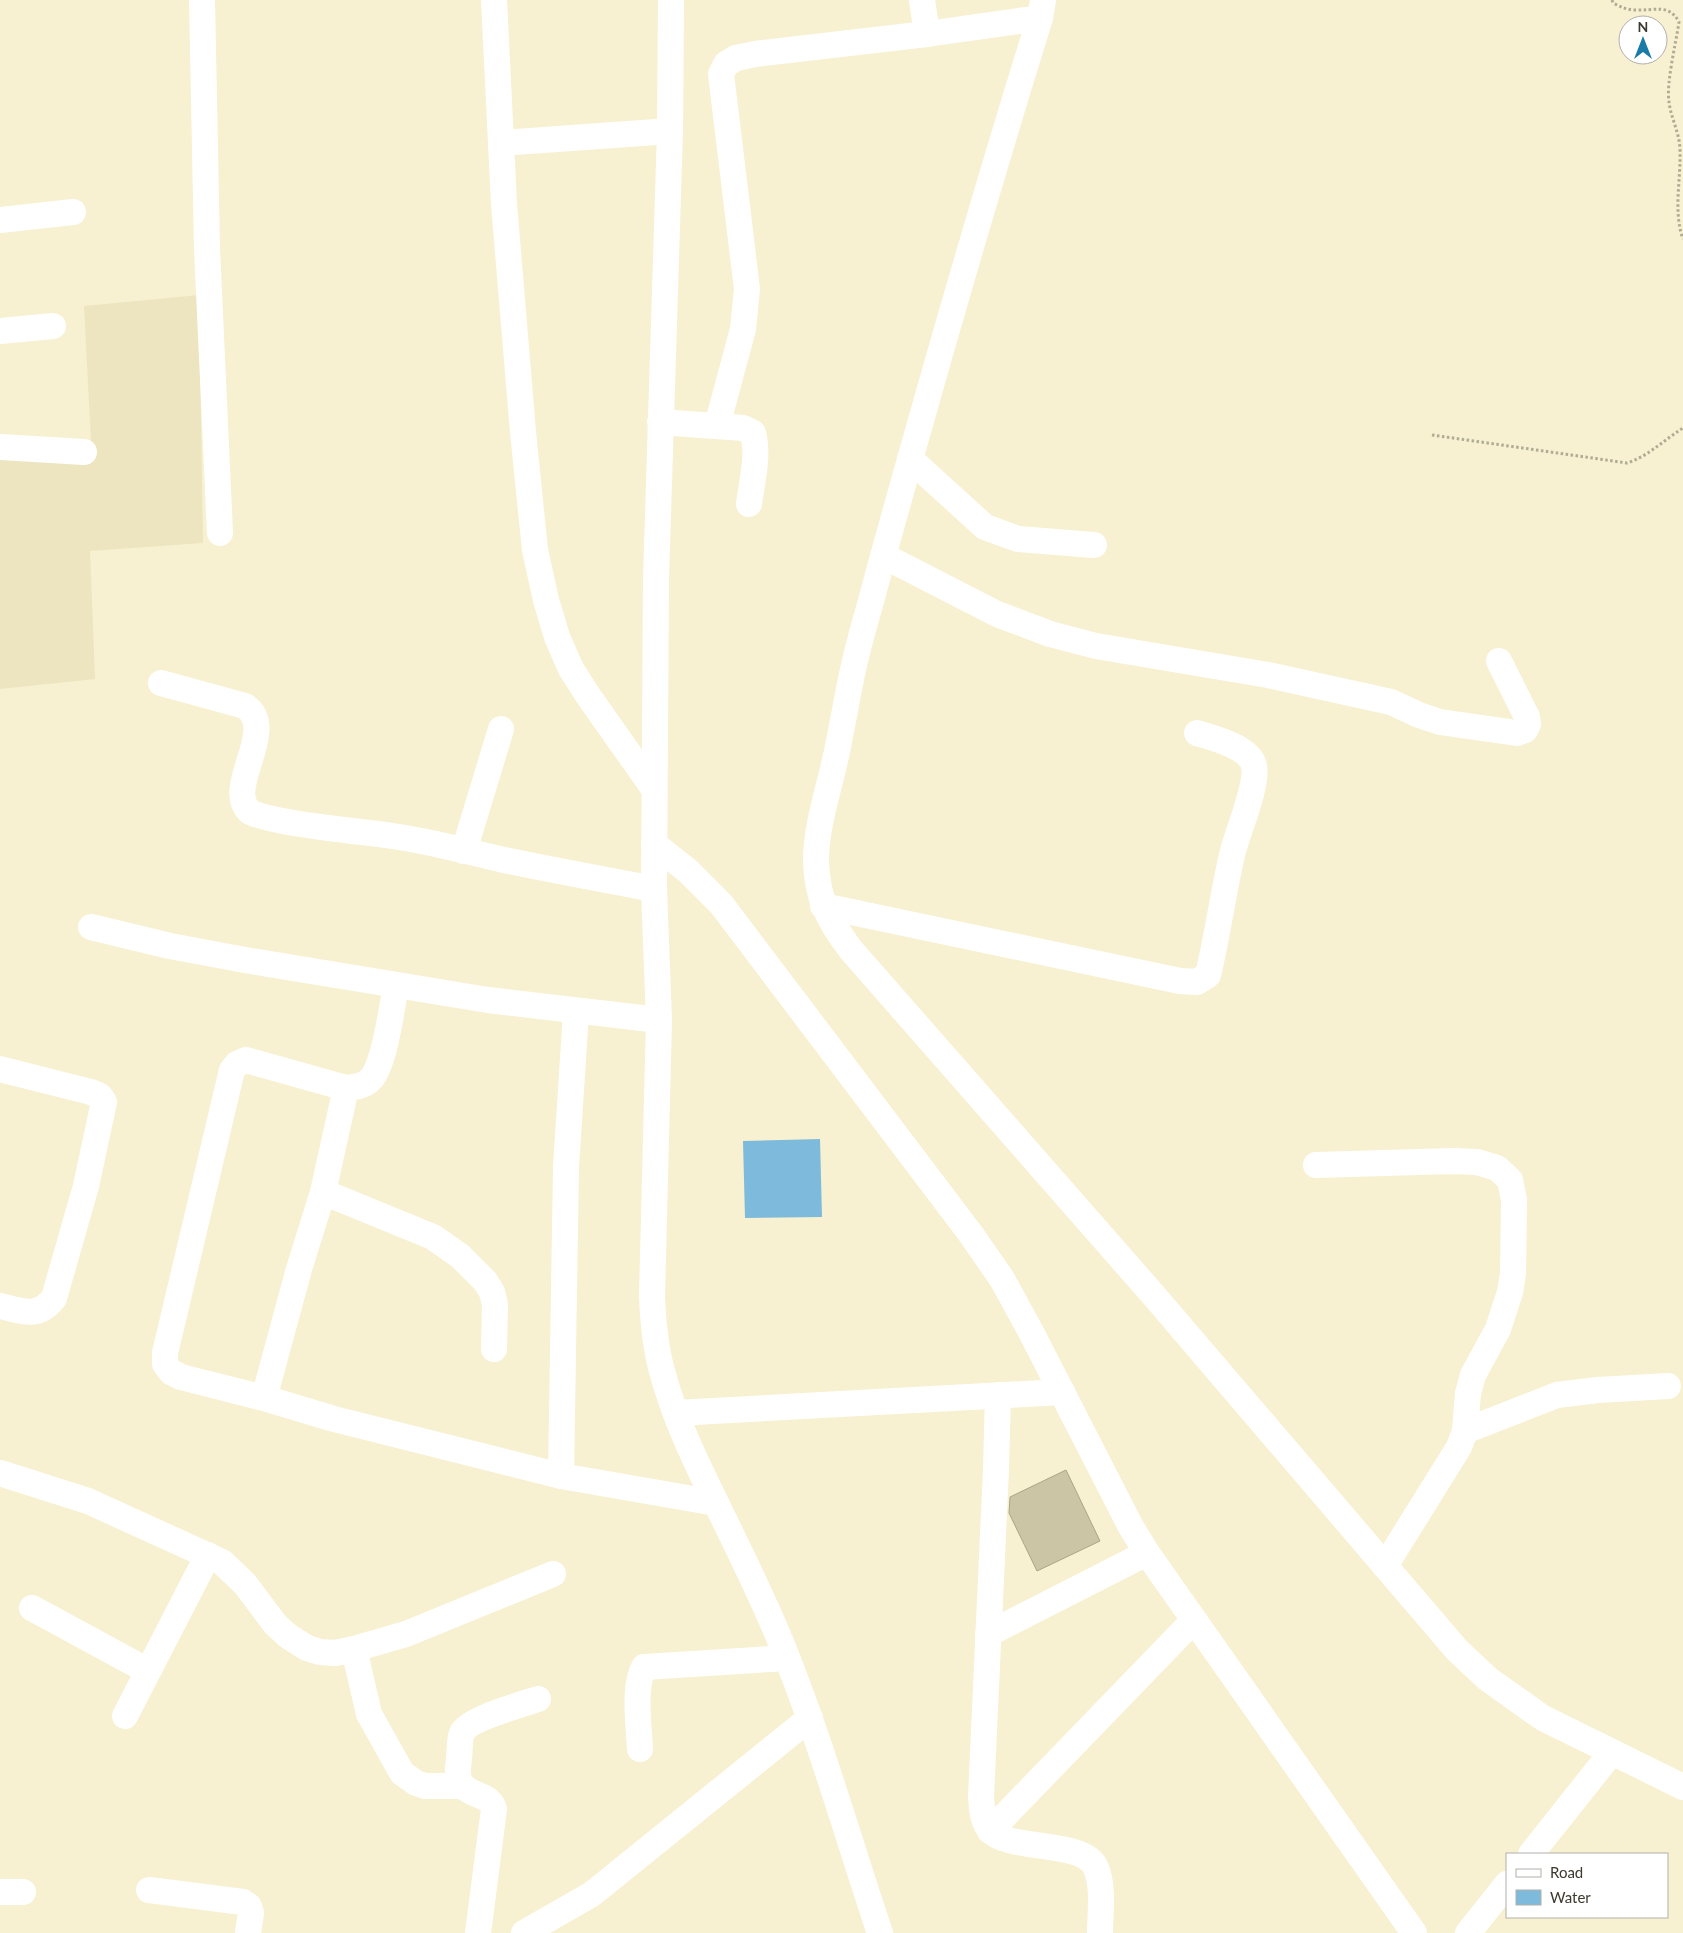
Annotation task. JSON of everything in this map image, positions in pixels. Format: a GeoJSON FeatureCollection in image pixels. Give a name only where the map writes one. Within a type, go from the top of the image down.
{"type":"FeatureCollection","features":[{"type":"Feature","properties":{"kind":"street"},"geometry":{"type":"LineString","coordinates":[[202,0],[207,248],[220,533]]}},
{"type":"Feature","properties":{"kind":"street"},"geometry":{"type":"LineString","coordinates":[[494,0],[501,143],[523,432],[535,550],[546,600],[557,637],[571,668],[588,697],[654,789]]}},
{"type":"Feature","properties":{"kind":"street"},"geometry":{"type":"LineString","coordinates":[[671,0],[670,131],[656,579],[654,889],[659,1020],[652,1296],[654,1328],[662,1370],[676,1413],[697,1465],[787,1658],[810,1718],[880,1933]]}},
{"type":"Feature","properties":{"kind":"street"},"geometry":{"type":"LineString","coordinates":[[922,0],[927,34]]}},
{"type":"Feature","properties":{"kind":"street"},"geometry":{"type":"LineString","coordinates":[[717,426],[743,329],[747,289],[721,74],[726,64],[736,58],[755,54],[927,34],[1042,9],[979,217],[910,459],[851,677],[837,752],[823,810],[816,859],[818,885],[823,906],[834,928],[851,950],[1162,1306],[1457,1650],[1488,1679],[1543,1718],[1683,1787]]}},
{"type":"Feature","properties":{"kind":"street"},"geometry":{"type":"LineString","coordinates":[[501,143],[670,131]]}},
{"type":"Feature","properties":{"kind":"street"},"geometry":{"type":"LineString","coordinates":[[0,220],[73,212]]}},
{"type":"Feature","properties":{"kind":"street"},"geometry":{"type":"LineString","coordinates":[[0,331],[53,326]]}},
{"type":"Feature","properties":{"kind":"street"},"geometry":{"type":"LineString","coordinates":[[660,422],[743,428],[753,433],[755,456],[749,504]]}},
{"type":"Feature","properties":{"kind":"street"},"geometry":{"type":"LineString","coordinates":[[0,447],[84,452]]}},
{"type":"Feature","properties":{"kind":"street"},"geometry":{"type":"LineString","coordinates":[[910,459],[985,527],[1018,539],[1094,545]]}},
{"type":"Feature","properties":{"kind":"street"},"geometry":{"type":"LineString","coordinates":[[884,556],[997,614],[1050,634],[1096,646],[1268,675],[1391,702],[1419,716],[1440,722],[1517,733],[1526,730],[1528,724],[1527,717],[1499,661]]}},
{"type":"Feature","properties":{"kind":"street"},"geometry":{"type":"LineString","coordinates":[[161,683],[245,706],[253,711],[257,731],[242,792],[244,804],[250,812],[266,817],[317,826],[416,840],[654,889]]}},
{"type":"Feature","properties":{"kind":"street"},"geometry":{"type":"LineString","coordinates":[[464,851],[501,729]]}},
{"type":"Feature","properties":{"kind":"street"},"geometry":{"type":"LineString","coordinates":[[823,906],[1180,981],[1197,982],[1208,975],[1231,859],[1253,782],[1254,765],[1246,754],[1233,745],[1197,733]]}},
{"type":"Feature","properties":{"kind":"street"},"geometry":{"type":"LineString","coordinates":[[654,844],[688,871],[721,904],[970,1233],[1002,1279],[1130,1527],[1414,1933]]}},
{"type":"Feature","properties":{"kind":"street"},"geometry":{"type":"LineString","coordinates":[[91,927],[235,959],[488,1000],[576,1012],[659,1020]]}},
{"type":"Feature","properties":{"kind":"street"},"geometry":{"type":"LineString","coordinates":[[396,985],[388,1032],[378,1066],[371,1080],[361,1086],[346,1088],[246,1060],[237,1064],[232,1070],[175,1305],[165,1353],[165,1364],[171,1372],[181,1377],[264,1398],[334,1419],[562,1476],[716,1503]]}},
{"type":"Feature","properties":{"kind":"street"},"geometry":{"type":"LineString","coordinates":[[562,1476],[566,1167],[576,1012]]}},
{"type":"Feature","properties":{"kind":"street"},"geometry":{"type":"LineString","coordinates":[[0,1069],[91,1092],[100,1096],[104,1102],[86,1186],[54,1298],[47,1307],[37,1312],[25,1312],[0,1306]]}},
{"type":"Feature","properties":{"kind":"street"},"geometry":{"type":"LineString","coordinates":[[264,1398],[322,1192],[346,1088]]}},
{"type":"Feature","properties":{"kind":"street"},"geometry":{"type":"LineString","coordinates":[[1316,1166],[1453,1161],[1477,1162],[1497,1168],[1510,1180],[1514,1200],[1513,1274],[1510,1292],[1498,1329],[1473,1375],[1468,1393],[1464,1431],[1459,1447],[1385,1566]]}},
{"type":"Feature","properties":{"kind":"street"},"geometry":{"type":"LineString","coordinates":[[322,1192],[433,1237],[460,1256],[492,1292],[494,1305],[494,1349]]}},
{"type":"Feature","properties":{"kind":"street"},"geometry":{"type":"LineString","coordinates":[[1464,1431],[1557,1395],[1598,1390],[1668,1386]]}},
{"type":"Feature","properties":{"kind":"street"},"geometry":{"type":"LineString","coordinates":[[676,1413],[1062,1392]]}},
{"type":"Feature","properties":{"kind":"street"},"geometry":{"type":"LineString","coordinates":[[998,1396],[981,1797],[984,1820],[990,1831],[1005,1839],[1068,1850],[1085,1856],[1096,1866],[1100,1886],[1100,1933]]}},
{"type":"Feature","properties":{"kind":"street"},"geometry":{"type":"LineString","coordinates":[[0,1473],[88,1501],[222,1562],[236,1574],[275,1624],[288,1636],[307,1648],[320,1652],[335,1653],[406,1634],[553,1574]]}},
{"type":"Feature","properties":{"kind":"street"},"geometry":{"type":"LineString","coordinates":[[988,1634],[1147,1553]]}},
{"type":"Feature","properties":{"kind":"street"},"geometry":{"type":"LineString","coordinates":[[125,1716],[208,1555]]}},
{"type":"Feature","properties":{"kind":"street"},"geometry":{"type":"LineString","coordinates":[[32,1608],[148,1671]]}},
{"type":"Feature","properties":{"kind":"street"},"geometry":{"type":"LineString","coordinates":[[990,1831],[1194,1620]]}},
{"type":"Feature","properties":{"kind":"street"},"geometry":{"type":"LineString","coordinates":[[354,1649],[369,1714],[402,1773],[416,1783],[425,1786],[462,1786],[488,1798],[492,1802],[494,1809],[478,1933]]}},
{"type":"Feature","properties":{"kind":"street"},"geometry":{"type":"LineString","coordinates":[[640,1749],[638,1689],[639,1676],[644,1667],[787,1658]]}},
{"type":"Feature","properties":{"kind":"street"},"geometry":{"type":"LineString","coordinates":[[462,1786],[458,1773],[460,1742],[467,1726],[538,1698]]}},
{"type":"Feature","properties":{"kind":"street"},"geometry":{"type":"LineString","coordinates":[[524,1933],[592,1894],[810,1718]]}},
{"type":"Feature","properties":{"kind":"street"},"geometry":{"type":"LineString","coordinates":[[1532,1853],[1612,1752]]}},
{"type":"Feature","properties":{"kind":"street"},"geometry":{"type":"LineString","coordinates":[[1468,1933],[1506,1885]]}},
{"type":"Feature","properties":{"kind":"street"},"geometry":{"type":"LineString","coordinates":[[149,1890],[243,1902],[249,1906],[251,1913],[248,1933]]}},
{"type":"Feature","properties":{"kind":"path"},"geometry":{"type":"LineString","coordinates":[[1612,0],[1613,3],[1624,9],[1667,10],[1675,14],[1679,22],[1668,103],[1680,142],[1678,217],[1683,239]]}},
{"type":"Feature","properties":{"kind":"path"},"geometry":{"type":"LineString","coordinates":[[1432,435],[1627,463],[1640,459],[1663,440],[1683,428]]}},
{"type":"Feature","properties":{"kind":"shaded area"},"geometry":{"type":"Polygon","coordinates":[[[199,295],[203,543],[90,551],[95,679],[0,689],[0,456],[92,461],[84,306],[199,295]]]}},
{"type":"Feature","properties":{"kind":"water"},"geometry":{"type":"Polygon","coordinates":[[[820,1139],[822,1217],[745,1218],[743,1141],[820,1139]]]}},
{"type":"Feature","properties":{"kind":"building"},"geometry":{"type":"Polygon","coordinates":[[[1066,1470],[1100,1541],[1037,1571],[1009,1513],[1010,1497],[1066,1470]]]}}]}
